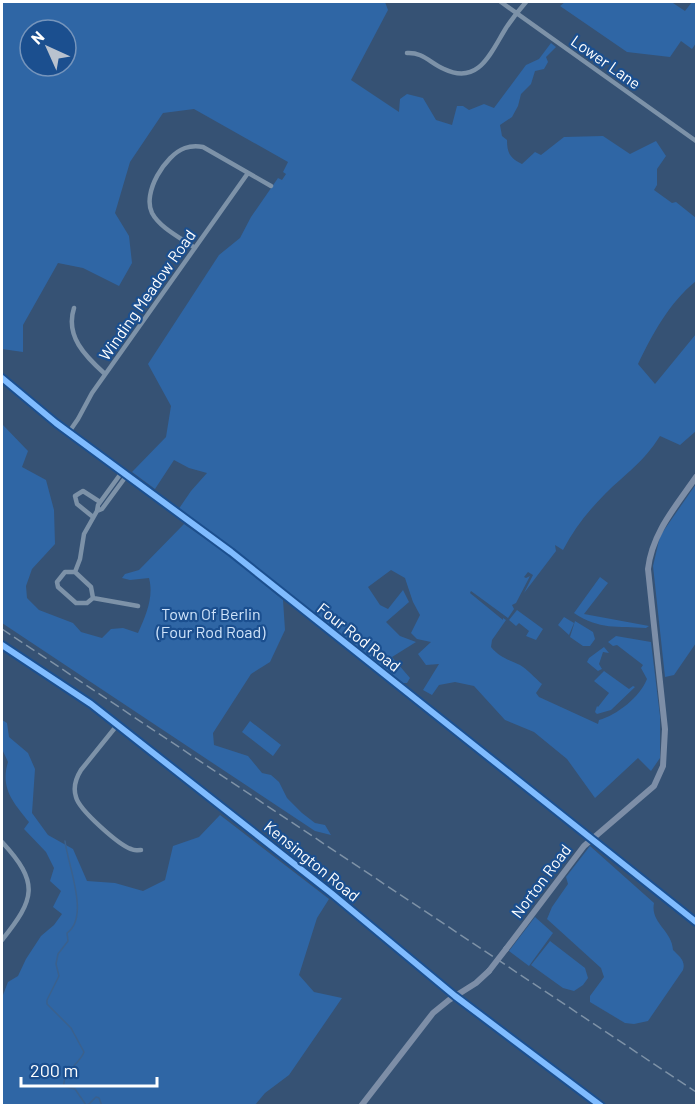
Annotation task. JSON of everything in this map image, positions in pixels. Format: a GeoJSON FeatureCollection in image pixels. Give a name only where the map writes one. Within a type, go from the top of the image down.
{"type":"FeatureCollection","features":[{"type":"Feature","properties":{"kind":"main road","name":"Norton Road"},"geometry":{"type":"LineString","coordinates":[[361,1106],[433,1013],[476,983],[489,971],[591,839],[654,786],[663,766],[665,749],[662,695],[648,569],[649,558],[658,533],[696,477]]}},
{"type":"Feature","properties":{"kind":"street","name":"Lower Lane"},"geometry":{"type":"LineString","coordinates":[[501,2],[696,141]]}},
{"type":"Feature","properties":{"kind":"street"},"geometry":{"type":"LineString","coordinates":[[407,53],[418,52],[454,73],[466,74],[475,71],[490,54],[526,2]]}},
{"type":"Feature","properties":{"kind":"street"},"geometry":{"type":"LineString","coordinates":[[195,248],[162,224],[151,210],[149,193],[159,174],[177,152],[194,146],[212,151],[271,186]]}},
{"type":"Feature","properties":{"kind":"street","name":"Winding Meadow Road"},"geometry":{"type":"LineString","coordinates":[[69,432],[105,374],[248,173]]}},
{"type":"Feature","properties":{"kind":"street"},"geometry":{"type":"LineString","coordinates":[[74,308],[70,317],[76,341],[82,351],[105,374]]}},
{"type":"Feature","properties":{"kind":"street","name":"Four Rod Road"},"geometry":{"type":"LineString","coordinates":[[2,378],[69,432],[231,552],[696,922]]}},
{"type":"Feature","properties":{"kind":"street"},"geometry":{"type":"LineString","coordinates":[[75,572],[80,559],[84,534],[100,502],[125,474]]}},
{"type":"Feature","properties":{"kind":"street"},"geometry":{"type":"LineString","coordinates":[[97,511],[102,510],[125,474]]}},
{"type":"Feature","properties":{"kind":"street"},"geometry":{"type":"LineString","coordinates":[[93,517],[77,504],[75,496],[83,491],[100,502]]}},
{"type":"Feature","properties":{"kind":"street"},"geometry":{"type":"LineString","coordinates":[[93,598],[91,587],[75,572],[65,573],[57,582],[58,588],[76,603],[87,603],[93,598],[138,606]]}},
{"type":"Feature","properties":{"kind":"street","name":"Kensington Road"},"geometry":{"type":"LineString","coordinates":[[2,645],[118,724],[331,893],[455,996],[601,1106]]}},
{"type":"Feature","properties":{"kind":"street"},"geometry":{"type":"LineString","coordinates":[[118,724],[81,770],[77,778],[76,800],[86,813],[125,846],[141,850]]}},
{"type":"Feature","properties":{"kind":"street"},"geometry":{"type":"LineString","coordinates":[[2,842],[22,866],[29,885],[26,905],[21,916],[2,940]]}},
{"type":"Feature","properties":{"kind":"green space"},"geometry":{"type":"Polygon","coordinates":[[[2,2],[385,2],[388,10],[351,80],[399,112],[400,99],[407,94],[423,98],[436,120],[452,125],[457,106],[463,106],[469,110],[484,104],[494,108],[526,65],[539,59],[551,43],[556,47],[546,57],[548,62],[544,69],[535,71],[531,84],[521,94],[512,117],[500,125],[502,136],[507,140],[510,155],[522,164],[535,152],[541,155],[564,137],[603,136],[630,154],[656,141],[666,156],[657,169],[657,185],[654,190],[672,203],[676,202],[696,218],[696,281],[670,309],[638,364],[655,384],[696,334],[696,431],[680,445],[660,436],[641,461],[593,507],[563,550],[555,545],[556,551],[524,593],[533,575],[528,572],[524,577],[530,576],[516,603],[512,605],[514,609],[508,618],[471,591],[470,593],[503,620],[503,618],[506,620],[492,640],[491,647],[501,656],[523,667],[542,684],[536,693],[539,697],[598,724],[599,720],[620,710],[633,699],[647,679],[641,668],[643,665],[617,645],[613,646],[608,642],[616,636],[651,642],[660,716],[660,758],[651,771],[638,758],[595,798],[567,759],[534,732],[505,720],[474,686],[455,682],[439,685],[432,695],[423,690],[439,664],[426,665],[418,654],[431,642],[417,639],[411,633],[420,615],[405,578],[391,570],[368,587],[380,605],[388,609],[403,590],[409,602],[386,622],[400,636],[416,642],[392,657],[410,678],[407,683],[402,683],[178,510],[207,473],[189,468],[174,460],[155,489],[132,472],[166,437],[171,406],[148,364],[219,255],[240,238],[251,217],[278,178],[282,180],[286,174],[283,172],[288,162],[194,109],[163,113],[130,162],[115,213],[129,236],[132,263],[119,286],[83,268],[58,263],[23,325],[23,352],[2,349],[2,2]]]}},
{"type":"Feature","properties":{"kind":"green space"},"geometry":{"type":"Polygon","coordinates":[[[565,2],[675,2],[673,3],[685,11],[692,2],[696,2],[696,43],[692,49],[681,41],[670,57],[627,52],[560,6],[565,2]]]}},
{"type":"Feature","properties":{"kind":"green space","name":"Town Of Berlin (Four Rod Road)"},"geometry":{"type":"Polygon","coordinates":[[[2,424],[28,451],[22,467],[46,480],[54,510],[55,544],[32,569],[26,586],[27,598],[39,610],[73,623],[81,632],[102,638],[111,629],[123,628],[138,633],[150,599],[149,578],[130,580],[122,578],[125,574],[139,570],[184,524],[230,556],[283,600],[285,630],[270,662],[251,674],[213,733],[214,745],[248,756],[262,773],[271,775],[279,782],[287,798],[302,813],[315,823],[325,825],[331,835],[315,831],[2,623],[2,424]]]}},
{"type":"Feature","properties":{"kind":"green space"},"geometry":{"type":"Polygon","coordinates":[[[696,484],[696,643],[674,675],[665,677],[653,566],[660,536],[696,484]]]}},
{"type":"Feature","properties":{"kind":"green space"},"geometry":{"type":"Polygon","coordinates":[[[600,577],[608,583],[584,614],[649,626],[646,628],[600,625],[574,613],[600,577]]]}},
{"type":"Feature","properties":{"kind":"green space"},"geometry":{"type":"Polygon","coordinates":[[[517,610],[543,629],[536,640],[526,636],[529,631],[519,623],[516,626],[509,620],[517,610]]]}},
{"type":"Feature","properties":{"kind":"green space"},"geometry":{"type":"Polygon","coordinates":[[[564,617],[574,623],[569,635],[558,625],[564,617]]]}},
{"type":"Feature","properties":{"kind":"green space"},"geometry":{"type":"Polygon","coordinates":[[[575,621],[593,632],[595,639],[590,646],[583,646],[570,637],[575,621]]]}},
{"type":"Feature","properties":{"kind":"green space"},"geometry":{"type":"Polygon","coordinates":[[[604,647],[609,653],[603,652],[599,664],[602,669],[598,671],[587,662],[604,647]]]}},
{"type":"Feature","properties":{"kind":"green space"},"geometry":{"type":"Polygon","coordinates":[[[604,671],[629,689],[635,687],[611,710],[597,714],[595,712],[597,706],[609,693],[594,681],[604,671]]]}},
{"type":"Feature","properties":{"kind":"green space"},"geometry":{"type":"Polygon","coordinates":[[[2,720],[7,723],[9,737],[28,753],[35,769],[32,813],[48,835],[73,849],[87,881],[115,883],[143,891],[165,880],[173,846],[199,837],[220,815],[329,899],[317,918],[299,975],[314,992],[342,998],[289,1075],[265,1093],[255,1105],[2,1105],[2,994],[8,982],[18,976],[41,936],[54,925],[62,914],[53,907],[61,891],[50,881],[54,868],[46,852],[24,829],[29,822],[13,801],[7,787],[8,762],[2,749],[2,720]]]}},
{"type":"Feature","properties":{"kind":"green space"},"geometry":{"type":"Polygon","coordinates":[[[250,721],[281,745],[273,756],[242,732],[250,721]]]}},
{"type":"Feature","properties":{"kind":"green space"},"geometry":{"type":"Polygon","coordinates":[[[590,846],[654,903],[655,916],[669,937],[673,950],[683,961],[683,970],[648,1021],[625,1023],[590,1002],[590,996],[604,977],[601,968],[547,919],[552,907],[568,884],[566,877],[590,846]]]}},
{"type":"Feature","properties":{"kind":"green space"},"geometry":{"type":"Polygon","coordinates":[[[535,917],[553,933],[529,966],[509,951],[535,917]]]}},
{"type":"Feature","properties":{"kind":"green space"},"geometry":{"type":"Polygon","coordinates":[[[550,941],[585,968],[588,978],[574,991],[563,988],[531,965],[550,941]]]}},
{"type":"Feature","properties":{"kind":"waterway"},"geometry":{"type":"LineString","coordinates":[[65,841],[76,890],[77,915],[74,925],[67,933],[68,941],[58,954],[56,964],[59,976],[47,1004],[71,1028],[84,1052],[68,1073],[64,1086],[75,1089],[86,1105],[96,1097],[99,1098],[102,1106]]}},
{"type":"Feature","properties":{"kind":"railway"},"geometry":{"type":"LineString","coordinates":[[2,629],[696,1092]]}},
{"type":"Feature","properties":{"kind":"cycle path"},"geometry":{"type":"LineString","coordinates":[[2,378],[56,423],[231,552],[696,922]]}},
{"type":"Feature","properties":{"kind":"cycle path"},"geometry":{"type":"LineString","coordinates":[[2,645],[91,704],[331,893],[455,996],[601,1106]]}}]}
